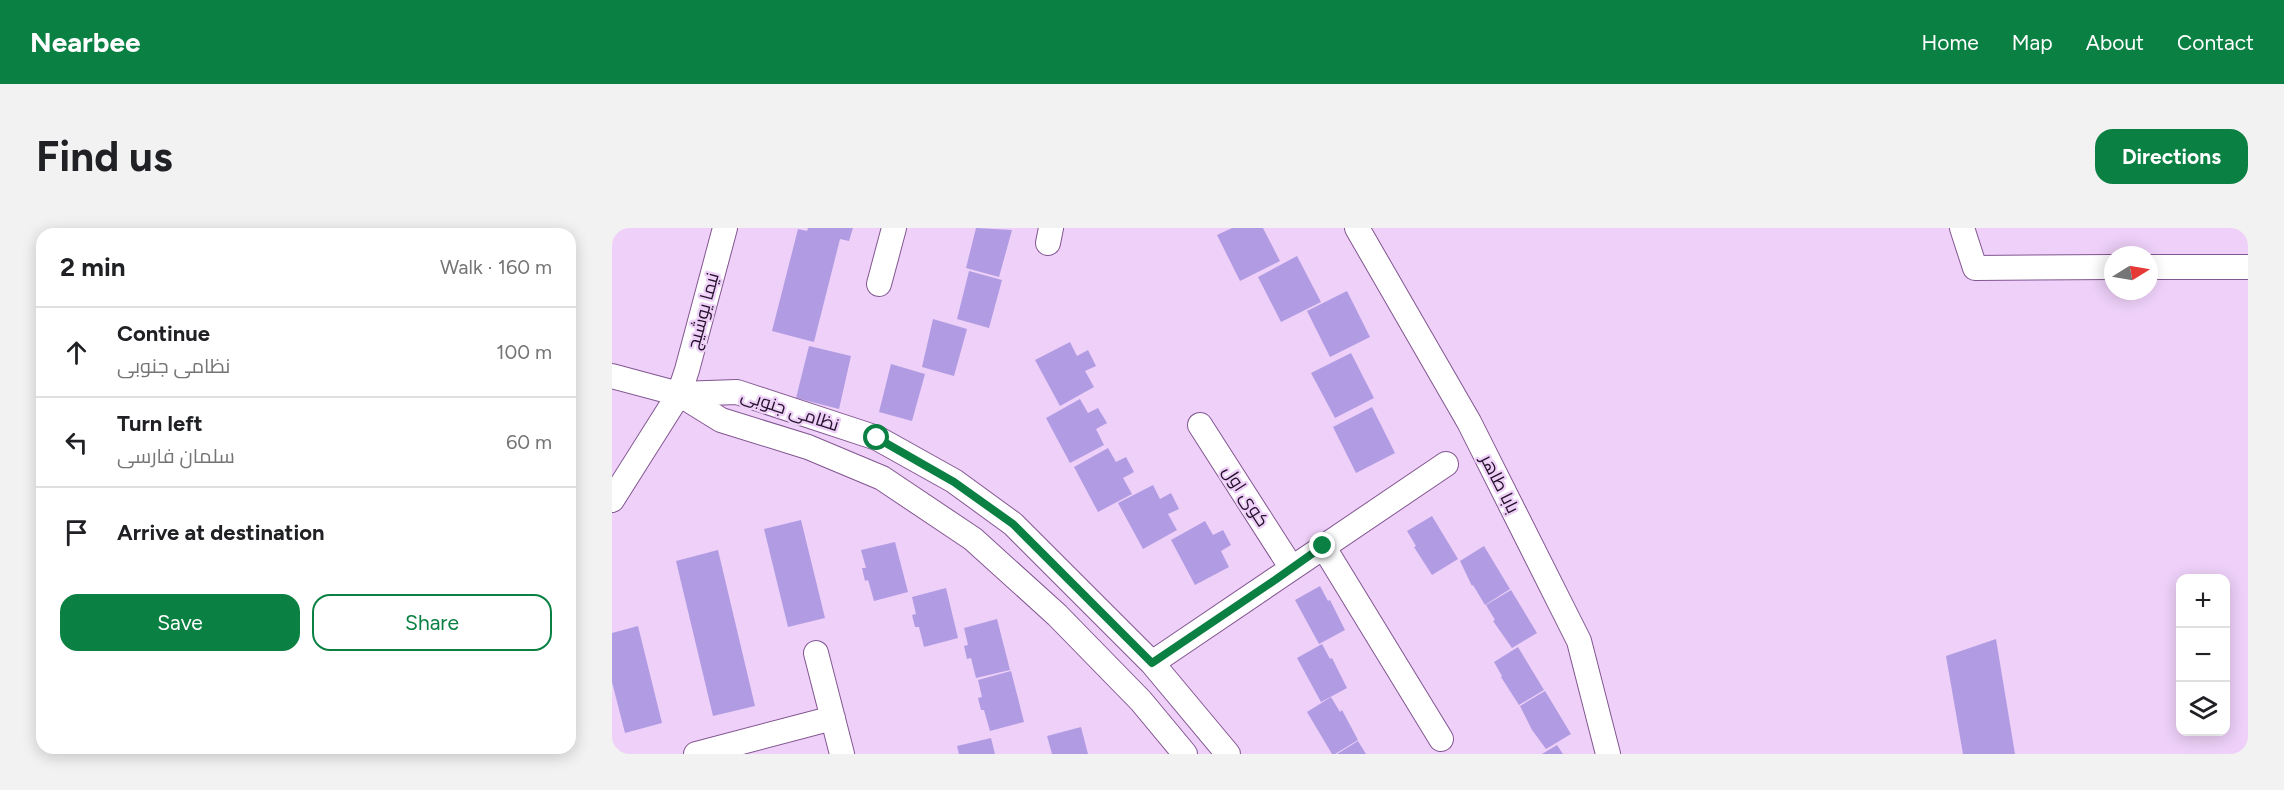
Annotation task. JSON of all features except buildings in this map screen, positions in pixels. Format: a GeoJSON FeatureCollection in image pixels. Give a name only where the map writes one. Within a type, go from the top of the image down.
{"type":"FeatureCollection","features":[{"type":"Feature","properties":{"kind":"street","name":"نیما یوشیج"},"geometry":{"type":"LineString","coordinates":[[612,500],[679,394],[725,228]]}},
{"type":"Feature","properties":{"kind":"street"},"geometry":{"type":"LineString","coordinates":[[879,284],[894,228]]}},
{"type":"Feature","properties":{"kind":"street","name":"بابا طاهر"},"geometry":{"type":"LineString","coordinates":[[1357,228],[1469,422],[1579,641],[1608,754]]}},
{"type":"Feature","properties":{"kind":"street"},"geometry":{"type":"LineString","coordinates":[[1962,228],[1975,268],[2104,267]]}},
{"type":"Feature","properties":{"kind":"street"},"geometry":{"type":"LineString","coordinates":[[2158,267],[2248,267]]}},
{"type":"Feature","properties":{"kind":"street"},"geometry":{"type":"LineString","coordinates":[[612,376],[679,394]]}},
{"type":"Feature","properties":{"kind":"street","name":"نظامی جنوبی"},"geometry":{"type":"LineString","coordinates":[[679,394],[737,392],[877,438],[954,482],[1013,524],[1152,663],[1228,754]]}},
{"type":"Feature","properties":{"kind":"street","name":"نظامی جنوبی"},"geometry":{"type":"LineString","coordinates":[[679,394],[720,420],[808,447],[882,478],[973,539],[1072,630],[1142,701],[1185,754]]}},
{"type":"Feature","properties":{"kind":"street","name":"کوی اول"},"geometry":{"type":"LineString","coordinates":[[1200,425],[1291,567]]}},
{"type":"Feature","properties":{"kind":"street"},"geometry":{"type":"LineString","coordinates":[[1152,663],[1446,464]]}},
{"type":"Feature","properties":{"kind":"street"},"geometry":{"type":"LineString","coordinates":[[1323,546],[1441,739]]}},
{"type":"Feature","properties":{"kind":"street"},"geometry":{"type":"LineString","coordinates":[[816,653],[842,754]]}},
{"type":"Feature","properties":{"kind":"street"},"geometry":{"type":"LineString","coordinates":[[696,754],[833,718]]}},
{"type":"Feature","properties":{"kind":"route"},"geometry":{"type":"LineString","coordinates":[[877,438],[954,482],[1013,524],[1152,663],[1323,546]]}}]}
